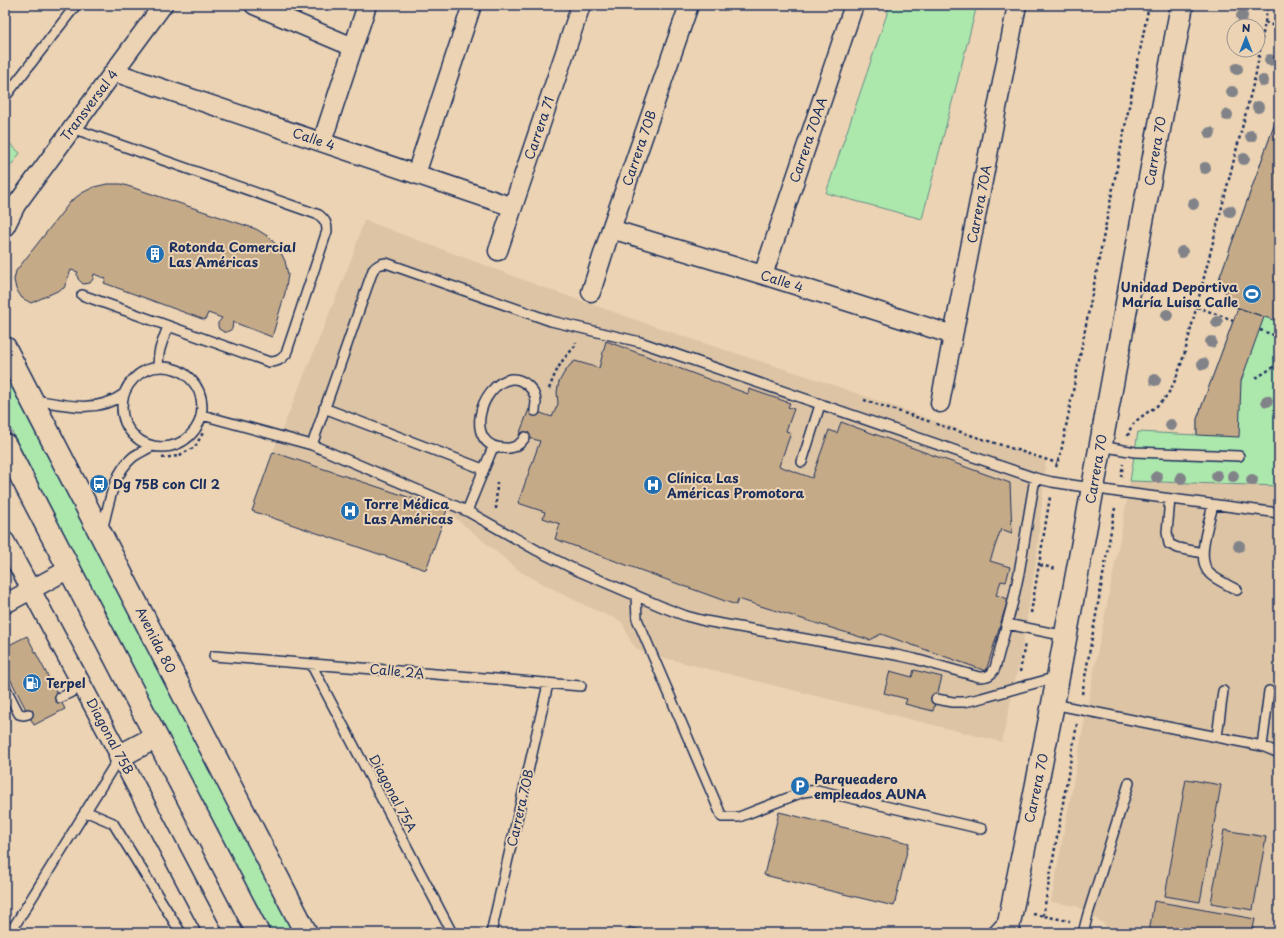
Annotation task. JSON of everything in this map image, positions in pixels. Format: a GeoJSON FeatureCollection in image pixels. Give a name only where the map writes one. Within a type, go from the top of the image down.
{"type":"FeatureCollection","features":[{"type":"Feature","properties":{"kind":"main road","name":"Carrera 70"},"geometry":{"type":"LineString","coordinates":[[1015,920],[1092,488],[1182,5]]}},
{"type":"Feature","properties":{"kind":"main road","name":"Avenida 80"},"geometry":{"type":"LineString","coordinates":[[5,348],[306,933]]}},
{"type":"Feature","properties":{"kind":"main road"},"geometry":{"type":"LineString","coordinates":[[5,445],[258,933]]}},
{"type":"Feature","properties":{"kind":"main road"},"geometry":{"type":"LineString","coordinates":[[120,756],[156,737]]}},
{"type":"Feature","properties":{"kind":"street","name":"Transversal 4"},"geometry":{"type":"LineString","coordinates":[[5,227],[11,210],[163,5]]}},
{"type":"Feature","properties":{"kind":"street"},"geometry":{"type":"LineString","coordinates":[[254,5],[353,47]]}},
{"type":"Feature","properties":{"kind":"street"},"geometry":{"type":"LineString","coordinates":[[322,142],[367,5]]}},
{"type":"Feature","properties":{"kind":"street"},"geometry":{"type":"LineString","coordinates":[[416,174],[472,5]]}},
{"type":"Feature","properties":{"kind":"street","name":"Carrera 71"},"geometry":{"type":"LineString","coordinates":[[498,251],[581,5]]}},
{"type":"Feature","properties":{"kind":"street","name":"Carrera 70B"},"geometry":{"type":"LineString","coordinates":[[591,292],[611,229],[689,5]]}},
{"type":"Feature","properties":{"kind":"street","name":"Carrera 70AA"},"geometry":{"type":"LineString","coordinates":[[763,275],[854,5]]}},
{"type":"Feature","properties":{"kind":"street","name":"Carrera 70A"},"geometry":{"type":"LineString","coordinates":[[940,403],[1017,5]]}},
{"type":"Feature","properties":{"kind":"street","name":"Calle 4"},"geometry":{"type":"LineString","coordinates":[[114,72],[513,207]]}},
{"type":"Feature","properties":{"kind":"street","name":"Calle 4"},"geometry":{"type":"LineString","coordinates":[[611,229],[763,275],[953,336]]}},
{"type":"Feature","properties":{"kind":"street","name":"Diagonal 75B"},"geometry":{"type":"LineString","coordinates":[[5,541],[213,933]]}},
{"type":"Feature","properties":{"kind":"street"},"geometry":{"type":"LineString","coordinates":[[5,604],[69,569]]}},
{"type":"Feature","properties":{"kind":"lane"},"geometry":{"type":"LineString","coordinates":[[5,96],[76,5]]}},
{"type":"Feature","properties":{"kind":"lane"},"geometry":{"type":"LineString","coordinates":[[72,128],[319,215],[327,224],[327,231],[286,354],[282,359],[276,362],[269,362],[82,295]]}},
{"type":"Feature","properties":{"kind":"lane"},"geometry":{"type":"LineString","coordinates":[[312,445],[373,270],[376,266],[386,263],[551,321],[640,342],[1035,478],[1092,488],[1279,513]]}},
{"type":"Feature","properties":{"kind":"lane"},"geometry":{"type":"LineString","coordinates":[[159,367],[159,353],[168,326]]}},
{"type":"Feature","properties":{"kind":"lane"},"geometry":{"type":"LineString","coordinates":[[159,367],[168,367],[186,374],[193,380],[202,397],[202,415],[198,426],[192,434],[184,441],[174,446],[163,448],[141,442],[133,435],[126,426],[122,415],[121,404],[129,383],[137,375],[148,369],[159,367]]}},
{"type":"Feature","properties":{"kind":"lane"},"geometry":{"type":"LineString","coordinates":[[525,437],[522,442],[507,449],[493,447],[484,440],[481,433],[480,416],[484,404],[489,393],[498,385],[511,379],[524,382],[528,386],[535,396],[535,411]]}},
{"type":"Feature","properties":{"kind":"lane"},"geometry":{"type":"LineString","coordinates":[[32,400],[91,407],[114,401],[124,394]]}},
{"type":"Feature","properties":{"kind":"lane"},"geometry":{"type":"LineString","coordinates":[[802,462],[820,404]]}},
{"type":"Feature","properties":{"kind":"lane"},"geometry":{"type":"LineString","coordinates":[[324,408],[483,469]]}},
{"type":"Feature","properties":{"kind":"lane"},"geometry":{"type":"LineString","coordinates":[[202,415],[312,445],[467,511],[538,551],[636,596],[686,616],[705,622],[896,655],[979,678],[985,678],[992,674],[995,668],[1019,573],[1035,478]]}},
{"type":"Feature","properties":{"kind":"lane"},"geometry":{"type":"LineString","coordinates":[[101,534],[119,472],[134,456],[152,446]]}},
{"type":"Feature","properties":{"kind":"lane"},"geometry":{"type":"LineString","coordinates":[[1100,446],[1135,452],[1239,456]]}},
{"type":"Feature","properties":{"kind":"lane"},"geometry":{"type":"LineString","coordinates":[[467,511],[493,447]]}},
{"type":"Feature","properties":{"kind":"lane"},"geometry":{"type":"LineString","coordinates":[[1170,499],[1167,532],[1169,544],[1178,548],[1202,553]]}},
{"type":"Feature","properties":{"kind":"lane"},"geometry":{"type":"LineString","coordinates":[[1213,505],[1202,553],[1204,564],[1210,574],[1237,590]]}},
{"type":"Feature","properties":{"kind":"lane"},"geometry":{"type":"LineString","coordinates":[[636,596],[637,619],[722,817],[739,817],[803,792],[817,790],[982,829]]}},
{"type":"Feature","properties":{"kind":"lane"},"geometry":{"type":"LineString","coordinates":[[1007,624],[1066,636]]}},
{"type":"Feature","properties":{"kind":"lane","name":"Calle 2A"},"geometry":{"type":"LineString","coordinates":[[214,656],[581,686]]}},
{"type":"Feature","properties":{"kind":"lane","name":"Diagonal 75A"},"geometry":{"type":"LineString","coordinates":[[311,664],[452,933]]}},
{"type":"Feature","properties":{"kind":"lane"},"geometry":{"type":"LineString","coordinates":[[936,699],[952,702],[964,702],[1058,676]]}},
{"type":"Feature","properties":{"kind":"lane","name":"Carrera 70B"},"geometry":{"type":"LineString","coordinates":[[491,933],[548,684]]}},
{"type":"Feature","properties":{"kind":"lane"},"geometry":{"type":"LineString","coordinates":[[60,698],[83,686]]}},
{"type":"Feature","properties":{"kind":"lane"},"geometry":{"type":"LineString","coordinates":[[5,687],[19,714],[24,716],[28,714]]}},
{"type":"Feature","properties":{"kind":"lane"},"geometry":{"type":"LineString","coordinates":[[1217,737],[1224,690]]}},
{"type":"Feature","properties":{"kind":"lane"},"geometry":{"type":"LineString","coordinates":[[1262,746],[1269,690]]}},
{"type":"Feature","properties":{"kind":"lane"},"geometry":{"type":"LineString","coordinates":[[1053,704],[1262,746],[1279,752]]}},
{"type":"Feature","properties":{"kind":"lane"},"geometry":{"type":"LineString","coordinates":[[10,933],[120,756]]}},
{"type":"Feature","properties":{"kind":"lane"},"geometry":{"type":"LineString","coordinates":[[1083,933],[1129,783]]}},
{"type":"Feature","properties":{"kind":"lane"},"geometry":{"type":"LineString","coordinates":[[85,811],[113,823],[182,933]]}},
{"type":"Feature","properties":{"kind":"lane"},"geometry":{"type":"LineString","coordinates":[[992,933],[1015,920]]}},
{"type":"Feature","properties":{"kind":"path"},"geometry":{"type":"LineString","coordinates":[[1018,688],[1038,576],[1052,482],[1061,452],[1149,5]]}},
{"type":"Feature","properties":{"kind":"path"},"geometry":{"type":"LineString","coordinates":[[1266,18],[1268,5]]}},
{"type":"Feature","properties":{"kind":"path"},"geometry":{"type":"LineString","coordinates":[[1266,22],[1279,28]]}},
{"type":"Feature","properties":{"kind":"path"},"geometry":{"type":"LineString","coordinates":[[1122,469],[1129,430],[1139,418],[1164,398],[1176,379],[1185,352],[1259,58]]}},
{"type":"Feature","properties":{"kind":"path"},"geometry":{"type":"LineString","coordinates":[[1197,307],[1233,320]]}},
{"type":"Feature","properties":{"kind":"path"},"geometry":{"type":"LineString","coordinates":[[548,391],[553,377],[564,359],[576,345],[580,328]]}},
{"type":"Feature","properties":{"kind":"path"},"geometry":{"type":"LineString","coordinates":[[1260,330],[1279,337]]}},
{"type":"Feature","properties":{"kind":"path"},"geometry":{"type":"LineString","coordinates":[[1256,378],[1272,368],[1279,360]]}},
{"type":"Feature","properties":{"kind":"path"},"geometry":{"type":"LineString","coordinates":[[1015,920],[1085,923]]}},
{"type":"Feature","properties":{"kind":"shaded area","name":"Clínica Las Américas Promotora"},"geometry":{"type":"Polygon","coordinates":[[[364,220],[553,291],[700,342],[819,380],[1046,460],[1037,552],[1031,594],[1021,653],[1002,742],[645,653],[638,650],[631,642],[622,622],[572,599],[521,572],[447,511],[426,570],[252,511],[273,452],[353,255],[364,220]]]}},
{"type":"Feature","properties":{"kind":"shaded area"},"geometry":{"type":"Polygon","coordinates":[[[1130,481],[1279,486],[1279,933],[1109,933],[1104,924],[1077,906],[1051,902],[1130,481]]]}},
{"type":"Feature","properties":{"kind":"green space"},"geometry":{"type":"Polygon","coordinates":[[[890,5],[977,5],[922,219],[826,193],[890,5]]]}},
{"type":"Feature","properties":{"kind":"green space","name":"Unidad Deportiva María Luisa Calle"},"geometry":{"type":"Polygon","coordinates":[[[1279,112],[1279,486],[1130,481],[1138,432],[1197,435],[1197,419],[1238,308],[1222,302],[1228,286],[1218,282],[1279,112]]]}},
{"type":"Feature","properties":{"kind":"green space"},"geometry":{"type":"Polygon","coordinates":[[[5,139],[20,153],[5,174],[5,139]]]}},
{"type":"Feature","properties":{"kind":"green space"},"geometry":{"type":"Polygon","coordinates":[[[5,374],[295,933],[267,933],[5,418],[5,374]]]}},
{"type":"Feature","properties":{"kind":"building"},"geometry":{"type":"Polygon","coordinates":[[[1279,112],[1279,322],[1222,302],[1228,286],[1218,282],[1279,112]]]}},
{"type":"Feature","properties":{"kind":"building","name":"Rotonda Comercial Las Américas"},"geometry":{"type":"Polygon","coordinates":[[[107,184],[121,184],[134,188],[256,229],[269,237],[278,247],[285,261],[288,275],[285,293],[272,337],[233,322],[232,329],[224,332],[219,329],[218,326],[218,323],[222,318],[208,313],[205,320],[104,283],[106,279],[94,274],[90,283],[83,284],[78,279],[78,272],[71,270],[64,288],[31,303],[22,298],[16,289],[14,280],[16,271],[71,201],[94,187],[107,184]]]}},
{"type":"Feature","properties":{"kind":"building"},"geometry":{"type":"Polygon","coordinates":[[[1238,308],[1264,317],[1241,381],[1239,437],[1197,435],[1197,419],[1238,308]]]}},
{"type":"Feature","properties":{"kind":"building"},"geometry":{"type":"Polygon","coordinates":[[[606,341],[748,394],[749,389],[790,403],[788,407],[794,409],[786,431],[791,433],[779,466],[812,478],[829,430],[837,433],[841,422],[1010,483],[1012,533],[1001,529],[990,561],[1010,567],[1006,582],[1001,581],[996,595],[1008,599],[986,671],[881,634],[870,640],[738,599],[736,605],[555,539],[560,524],[543,518],[545,512],[518,503],[540,441],[519,435],[529,409],[552,417],[558,404],[557,392],[559,382],[570,365],[575,361],[599,368],[606,341]]]}},
{"type":"Feature","properties":{"kind":"building","name":"Torre Médica Las Américas"},"geometry":{"type":"Polygon","coordinates":[[[273,452],[447,510],[426,570],[252,511],[273,452]]]}},
{"type":"Feature","properties":{"kind":"building","name":"Terpel"},"geometry":{"type":"Polygon","coordinates":[[[27,636],[65,709],[34,725],[5,669],[5,647],[27,636]]]}},
{"type":"Feature","properties":{"kind":"building"},"geometry":{"type":"Polygon","coordinates":[[[914,670],[942,677],[933,711],[905,704],[907,699],[884,693],[890,671],[912,677],[914,670]]]}},
{"type":"Feature","properties":{"kind":"building"},"geometry":{"type":"Polygon","coordinates":[[[1186,779],[1221,785],[1200,902],[1165,896],[1186,779]]]}},
{"type":"Feature","properties":{"kind":"building"},"geometry":{"type":"Polygon","coordinates":[[[779,812],[909,843],[894,906],[764,875],[779,812]]]}},
{"type":"Feature","properties":{"kind":"building"},"geometry":{"type":"Polygon","coordinates":[[[1224,830],[1266,837],[1253,910],[1211,903],[1224,830]]]}},
{"type":"Feature","properties":{"kind":"building"},"geometry":{"type":"Polygon","coordinates":[[[1154,901],[1255,919],[1252,933],[1149,933],[1154,901]]]}},
{"type":"Feature","properties":{"kind":"building"},"geometry":{"type":"Polygon","coordinates":[[[629,927],[651,933],[628,933],[629,927]]]}},
{"type":"Feature","properties":{"kind":"place","name":"Rotonda Comercial Las Américas"},"geometry":{"type":"Point","coordinates":[155,254]}},
{"type":"Feature","properties":{"kind":"place","name":"Unidad Deportiva María Luisa Calle"},"geometry":{"type":"Point","coordinates":[1252,294]}},
{"type":"Feature","properties":{"kind":"place","name":"Dg 75B con Cll 2"},"geometry":{"type":"Point","coordinates":[99,484]}},
{"type":"Feature","properties":{"kind":"place","name":"Clínica Las Américas Promotora"},"geometry":{"type":"Point","coordinates":[653,485]}},
{"type":"Feature","properties":{"kind":"place","name":"Torre Médica Las Américas"},"geometry":{"type":"Point","coordinates":[350,511]}},
{"type":"Feature","properties":{"kind":"place","name":"Terpel"},"geometry":{"type":"Point","coordinates":[32,683]}},
{"type":"Feature","properties":{"kind":"place","name":"Parqueadero empleados AUNA"},"geometry":{"type":"Point","coordinates":[800,786]}}]}
